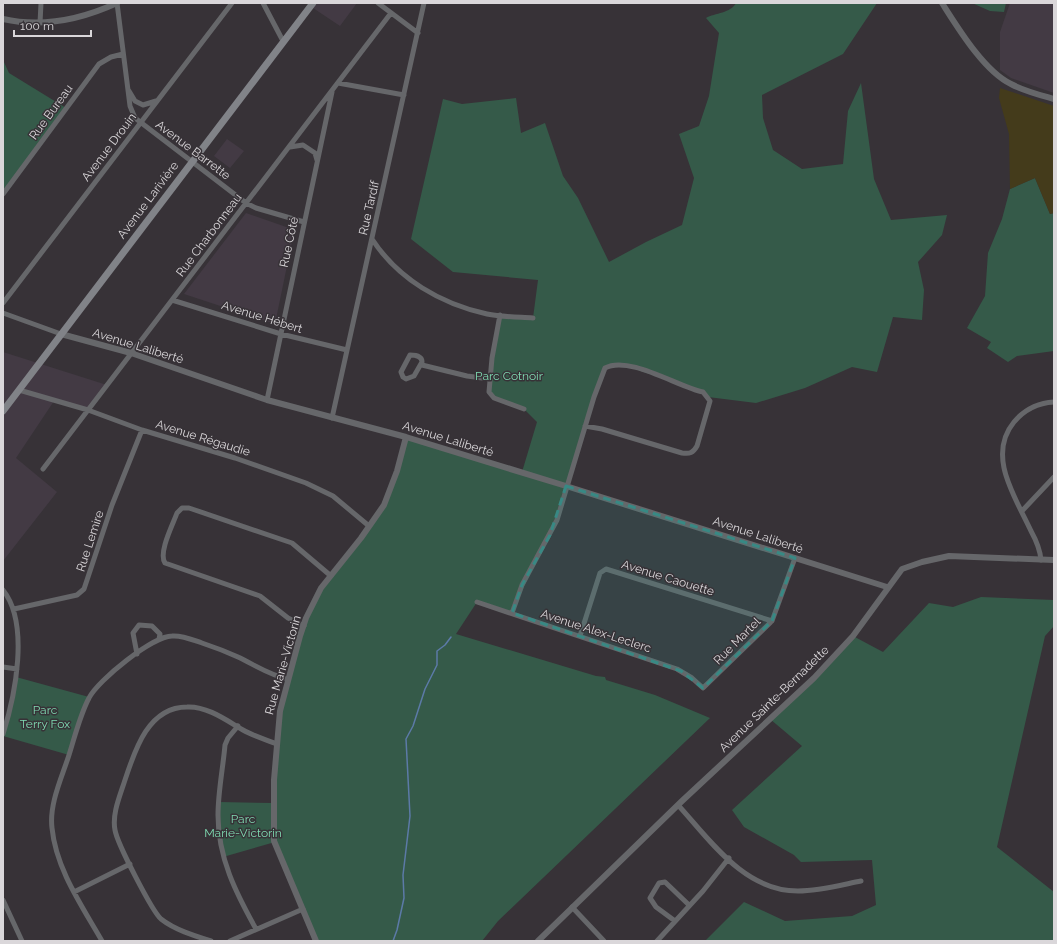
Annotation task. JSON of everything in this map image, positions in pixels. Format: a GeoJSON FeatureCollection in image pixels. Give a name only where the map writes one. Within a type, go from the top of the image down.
{"type":"FeatureCollection","features":[{"type":"Feature","properties":{"kind":"main road","name":"Avenue Larivière"},"geometry":{"type":"LineString","coordinates":[[3,411],[313,3]]}},
{"type":"Feature","properties":{"kind":"street"},"geometry":{"type":"LineString","coordinates":[[40,23],[41,3]]}},
{"type":"Feature","properties":{"kind":"street"},"geometry":{"type":"LineString","coordinates":[[3,19],[40,23],[76,19],[117,3]]}},
{"type":"Feature","properties":{"kind":"street","name":"Avenue Barrette"},"geometry":{"type":"LineString","coordinates":[[117,3],[128,90],[134,118],[246,203],[256,208],[304,222]]}},
{"type":"Feature","properties":{"kind":"street","name":"Avenue Drouin"},"geometry":{"type":"LineString","coordinates":[[3,303],[232,3]]}},
{"type":"Feature","properties":{"kind":"street"},"geometry":{"type":"LineString","coordinates":[[263,3],[283,41]]}},
{"type":"Feature","properties":{"kind":"street"},"geometry":{"type":"LineString","coordinates":[[378,3],[418,33]]}},
{"type":"Feature","properties":{"kind":"street","name":"Rue Tardif"},"geometry":{"type":"LineString","coordinates":[[332,418],[424,3]]}},
{"type":"Feature","properties":{"kind":"street"},"geometry":{"type":"LineString","coordinates":[[942,3],[963,35],[998,77],[1012,85],[1054,99]]}},
{"type":"Feature","properties":{"kind":"street","name":"Rue Charbonneau"},"geometry":{"type":"LineString","coordinates":[[43,469],[391,13]]}},
{"type":"Feature","properties":{"kind":"street","name":"Rue Bureau"},"geometry":{"type":"LineString","coordinates":[[3,194],[99,64],[111,57],[124,54]]}},
{"type":"Feature","properties":{"kind":"street"},"geometry":{"type":"LineString","coordinates":[[338,83],[404,95]]}},
{"type":"Feature","properties":{"kind":"street","name":"Rue Côté"},"geometry":{"type":"LineString","coordinates":[[267,400],[333,89]]}},
{"type":"Feature","properties":{"kind":"street"},"geometry":{"type":"LineString","coordinates":[[128,90],[136,101],[143,105],[158,99]]}},
{"type":"Feature","properties":{"kind":"street"},"geometry":{"type":"LineString","coordinates":[[289,147],[294,145],[303,145],[310,148],[315,153],[317,162]]}},
{"type":"Feature","properties":{"kind":"street"},"geometry":{"type":"LineString","coordinates":[[372,239],[382,254],[394,267],[416,285],[456,303],[483,312],[533,318]]}},
{"type":"Feature","properties":{"kind":"street","name":"Avenue Hébert"},"geometry":{"type":"LineString","coordinates":[[172,300],[281,334],[347,350]]}},
{"type":"Feature","properties":{"kind":"street","name":"Avenue Laliberté"},"geometry":{"type":"LineString","coordinates":[[3,313],[61,334],[131,352],[267,400],[406,437],[887,587]]}},
{"type":"Feature","properties":{"kind":"street"},"geometry":{"type":"LineString","coordinates":[[500,315],[489,392],[494,398],[524,409]]}},
{"type":"Feature","properties":{"kind":"street"},"geometry":{"type":"LineString","coordinates":[[410,355],[415,355],[421,358],[422,365],[412,378],[406,379],[401,375],[403,366],[410,355]]}},
{"type":"Feature","properties":{"kind":"street"},"geometry":{"type":"LineString","coordinates":[[422,365],[467,376],[490,379]]}},
{"type":"Feature","properties":{"kind":"street"},"geometry":{"type":"LineString","coordinates":[[512,614],[522,585],[554,528],[566,486],[600,378],[605,368],[610,365],[623,365],[703,392],[708,397],[710,407],[697,446],[695,450],[689,454],[602,429],[585,426]]}},
{"type":"Feature","properties":{"kind":"street","name":"Avenue Régaudie"},"geometry":{"type":"LineString","coordinates":[[20,390],[88,410],[142,430],[235,458],[306,483],[333,496],[369,526]]}},
{"type":"Feature","properties":{"kind":"street"},"geometry":{"type":"LineString","coordinates":[[1041,560],[1038,546],[1006,477],[1002,462],[1005,439],[1015,421],[1024,412],[1035,406],[1054,402]]}},
{"type":"Feature","properties":{"kind":"street","name":"Rue Lemire"},"geometry":{"type":"LineString","coordinates":[[14,609],[77,595],[84,589],[112,505],[142,430]]}},
{"type":"Feature","properties":{"kind":"street","name":"Rue Marie-Victorin"},"geometry":{"type":"LineString","coordinates":[[316,941],[274,841],[273,803],[276,744],[280,711],[304,626],[321,588],[384,505],[406,437]]}},
{"type":"Feature","properties":{"kind":"street"},"geometry":{"type":"LineString","coordinates":[[1022,511],[1054,478]]}},
{"type":"Feature","properties":{"kind":"street"},"geometry":{"type":"LineString","coordinates":[[304,626],[288,618],[260,596],[165,563],[163,561],[164,551],[177,513],[182,508],[189,508],[292,543],[331,576]]}},
{"type":"Feature","properties":{"kind":"street","name":"Avenue Sainte-Bernadette"},"geometry":{"type":"LineString","coordinates":[[538,941],[678,805],[814,678],[853,636],[902,568],[949,556],[1054,560]]}},
{"type":"Feature","properties":{"kind":"street","name":"Rue Martel"},"geometry":{"type":"LineString","coordinates":[[703,688],[772,621],[795,558]]}},
{"type":"Feature","properties":{"kind":"street","name":"Avenue Caouette"},"geometry":{"type":"LineString","coordinates":[[580,636],[600,573],[606,569],[772,621]]}},
{"type":"Feature","properties":{"kind":"street"},"geometry":{"type":"LineString","coordinates":[[3,590],[14,609],[18,654],[12,705],[3,734]]}},
{"type":"Feature","properties":{"kind":"street","name":"Avenue Alex-Leclerc"},"geometry":{"type":"LineString","coordinates":[[477,602],[681,670],[703,688]]}},
{"type":"Feature","properties":{"kind":"street"},"geometry":{"type":"LineString","coordinates":[[137,654],[133,633],[138,625],[152,626],[160,634],[159,639]]}},
{"type":"Feature","properties":{"kind":"street"},"geometry":{"type":"LineString","coordinates":[[102,941],[65,876],[52,829],[53,810],[59,784],[89,697],[102,681],[137,654],[159,639],[174,636],[189,638],[238,657],[273,676],[288,679]]}},
{"type":"Feature","properties":{"kind":"street"},"geometry":{"type":"LineString","coordinates":[[3,668],[17,669]]}},
{"type":"Feature","properties":{"kind":"street"},"geometry":{"type":"LineString","coordinates":[[211,941],[184,931],[162,919],[151,904],[123,853],[115,832],[115,818],[131,762],[138,742],[146,730],[155,721],[171,711],[189,707],[218,716],[276,744]]}},
{"type":"Feature","properties":{"kind":"street"},"geometry":{"type":"LineString","coordinates":[[238,726],[228,738],[225,745],[218,815],[224,860],[232,886],[256,929]]}},
{"type":"Feature","properties":{"kind":"street"},"geometry":{"type":"LineString","coordinates":[[678,805],[705,836],[753,879],[787,890],[799,891],[861,881]]}},
{"type":"Feature","properties":{"kind":"street"},"geometry":{"type":"LineString","coordinates":[[657,941],[676,921],[729,858]]}},
{"type":"Feature","properties":{"kind":"street"},"geometry":{"type":"LineString","coordinates":[[74,892],[130,864]]}},
{"type":"Feature","properties":{"kind":"street"},"geometry":{"type":"LineString","coordinates":[[676,921],[656,907],[650,898],[659,883],[665,882],[689,905]]}},
{"type":"Feature","properties":{"kind":"street"},"geometry":{"type":"LineString","coordinates":[[3,900],[22,941]]}},
{"type":"Feature","properties":{"kind":"street"},"geometry":{"type":"LineString","coordinates":[[572,907],[604,941]]}},
{"type":"Feature","properties":{"kind":"street"},"geometry":{"type":"LineString","coordinates":[[230,941],[303,909]]}},
{"type":"Feature","properties":{"kind":"highlighted area"},"geometry":{"type":"Polygon","coordinates":[[[566,486],[795,558],[772,621],[703,688],[681,671],[512,613],[522,585],[550,535],[566,486]]]}},
{"type":"Feature","properties":{"kind":"shaded area"},"geometry":{"type":"Polygon","coordinates":[[[313,3],[357,3],[340,26],[310,6],[313,3]]]}},
{"type":"Feature","properties":{"kind":"shaded area"},"geometry":{"type":"Polygon","coordinates":[[[1010,3],[1054,3],[1054,93],[1011,78],[1000,70],[1000,32],[1010,3]]]}},
{"type":"Feature","properties":{"kind":"shaded area"},"geometry":{"type":"Polygon","coordinates":[[[227,139],[244,151],[230,168],[214,156],[227,139]]]}},
{"type":"Feature","properties":{"kind":"shaded area"},"geometry":{"type":"Polygon","coordinates":[[[246,213],[292,229],[294,232],[275,324],[184,294],[246,213]]]}},
{"type":"Feature","properties":{"kind":"shaded area"},"geometry":{"type":"Polygon","coordinates":[[[3,352],[107,385],[88,410],[54,401],[16,458],[57,492],[3,561],[3,352]]]}},
{"type":"Feature","properties":{"kind":"green space"},"geometry":{"type":"Polygon","coordinates":[[[736,3],[877,3],[843,54],[762,95],[763,118],[773,150],[802,169],[843,164],[848,111],[861,83],[874,179],[891,220],[947,215],[942,235],[918,262],[924,290],[922,320],[893,317],[877,372],[852,367],[805,388],[756,403],[708,397],[703,392],[623,365],[605,368],[560,508],[512,613],[477,602],[456,634],[596,676],[605,677],[606,680],[655,695],[710,718],[498,921],[482,941],[316,941],[275,842],[223,857],[219,802],[273,803],[278,727],[300,636],[321,588],[384,505],[406,437],[522,472],[537,422],[524,409],[494,398],[489,392],[500,315],[533,318],[538,280],[453,272],[411,239],[443,99],[462,104],[516,98],[521,133],[545,123],[563,176],[578,198],[609,262],[682,225],[694,178],[679,134],[699,126],[709,96],[719,33],[706,18],[727,11],[736,3]]]}},
{"type":"Feature","properties":{"kind":"green space"},"geometry":{"type":"Polygon","coordinates":[[[972,3],[1006,3],[1004,12],[990,11],[972,3]]]}},
{"type":"Feature","properties":{"kind":"green space"},"geometry":{"type":"Polygon","coordinates":[[[3,60],[9,73],[66,108],[3,194],[3,60]]]}},
{"type":"Feature","properties":{"kind":"green space"},"geometry":{"type":"Polygon","coordinates":[[[1035,178],[1050,214],[1054,213],[1054,351],[1017,356],[1008,362],[987,348],[991,342],[967,328],[985,296],[988,253],[1002,219],[1010,189],[1035,178]]]}},
{"type":"Feature","properties":{"kind":"green space"},"geometry":{"type":"Polygon","coordinates":[[[981,597],[1054,600],[1054,626],[1045,636],[997,847],[1054,892],[1054,941],[705,941],[744,902],[785,921],[852,916],[876,905],[872,860],[801,862],[794,855],[744,827],[732,810],[802,746],[770,719],[853,636],[883,652],[929,603],[953,607],[981,597]]]}},
{"type":"Feature","properties":{"kind":"green space","name":"Parc Terry Fox"},"geometry":{"type":"Polygon","coordinates":[[[16,677],[89,697],[69,755],[3,736],[16,677]]]}},
{"type":"Feature","properties":{"kind":"sand"},"geometry":{"type":"Polygon","coordinates":[[[1000,88],[1054,106],[1054,213],[1050,214],[1035,178],[1010,189],[1009,134],[999,98],[1000,88]]]}},
{"type":"Feature","properties":{"kind":"waterway"},"geometry":{"type":"LineString","coordinates":[[393,941],[404,898],[403,875],[410,816],[406,739],[413,726],[425,689],[437,665],[437,651],[445,645],[451,637]]}},
{"type":"Feature","properties":{"kind":"park label","name":"Parc Cotnoir"},"geometry":{"type":"Point","coordinates":[509,376]}},
{"type":"Feature","properties":{"kind":"park label","name":"Parc Marie-Victorin"},"geometry":{"type":"Point","coordinates":[243,826]}}]}
